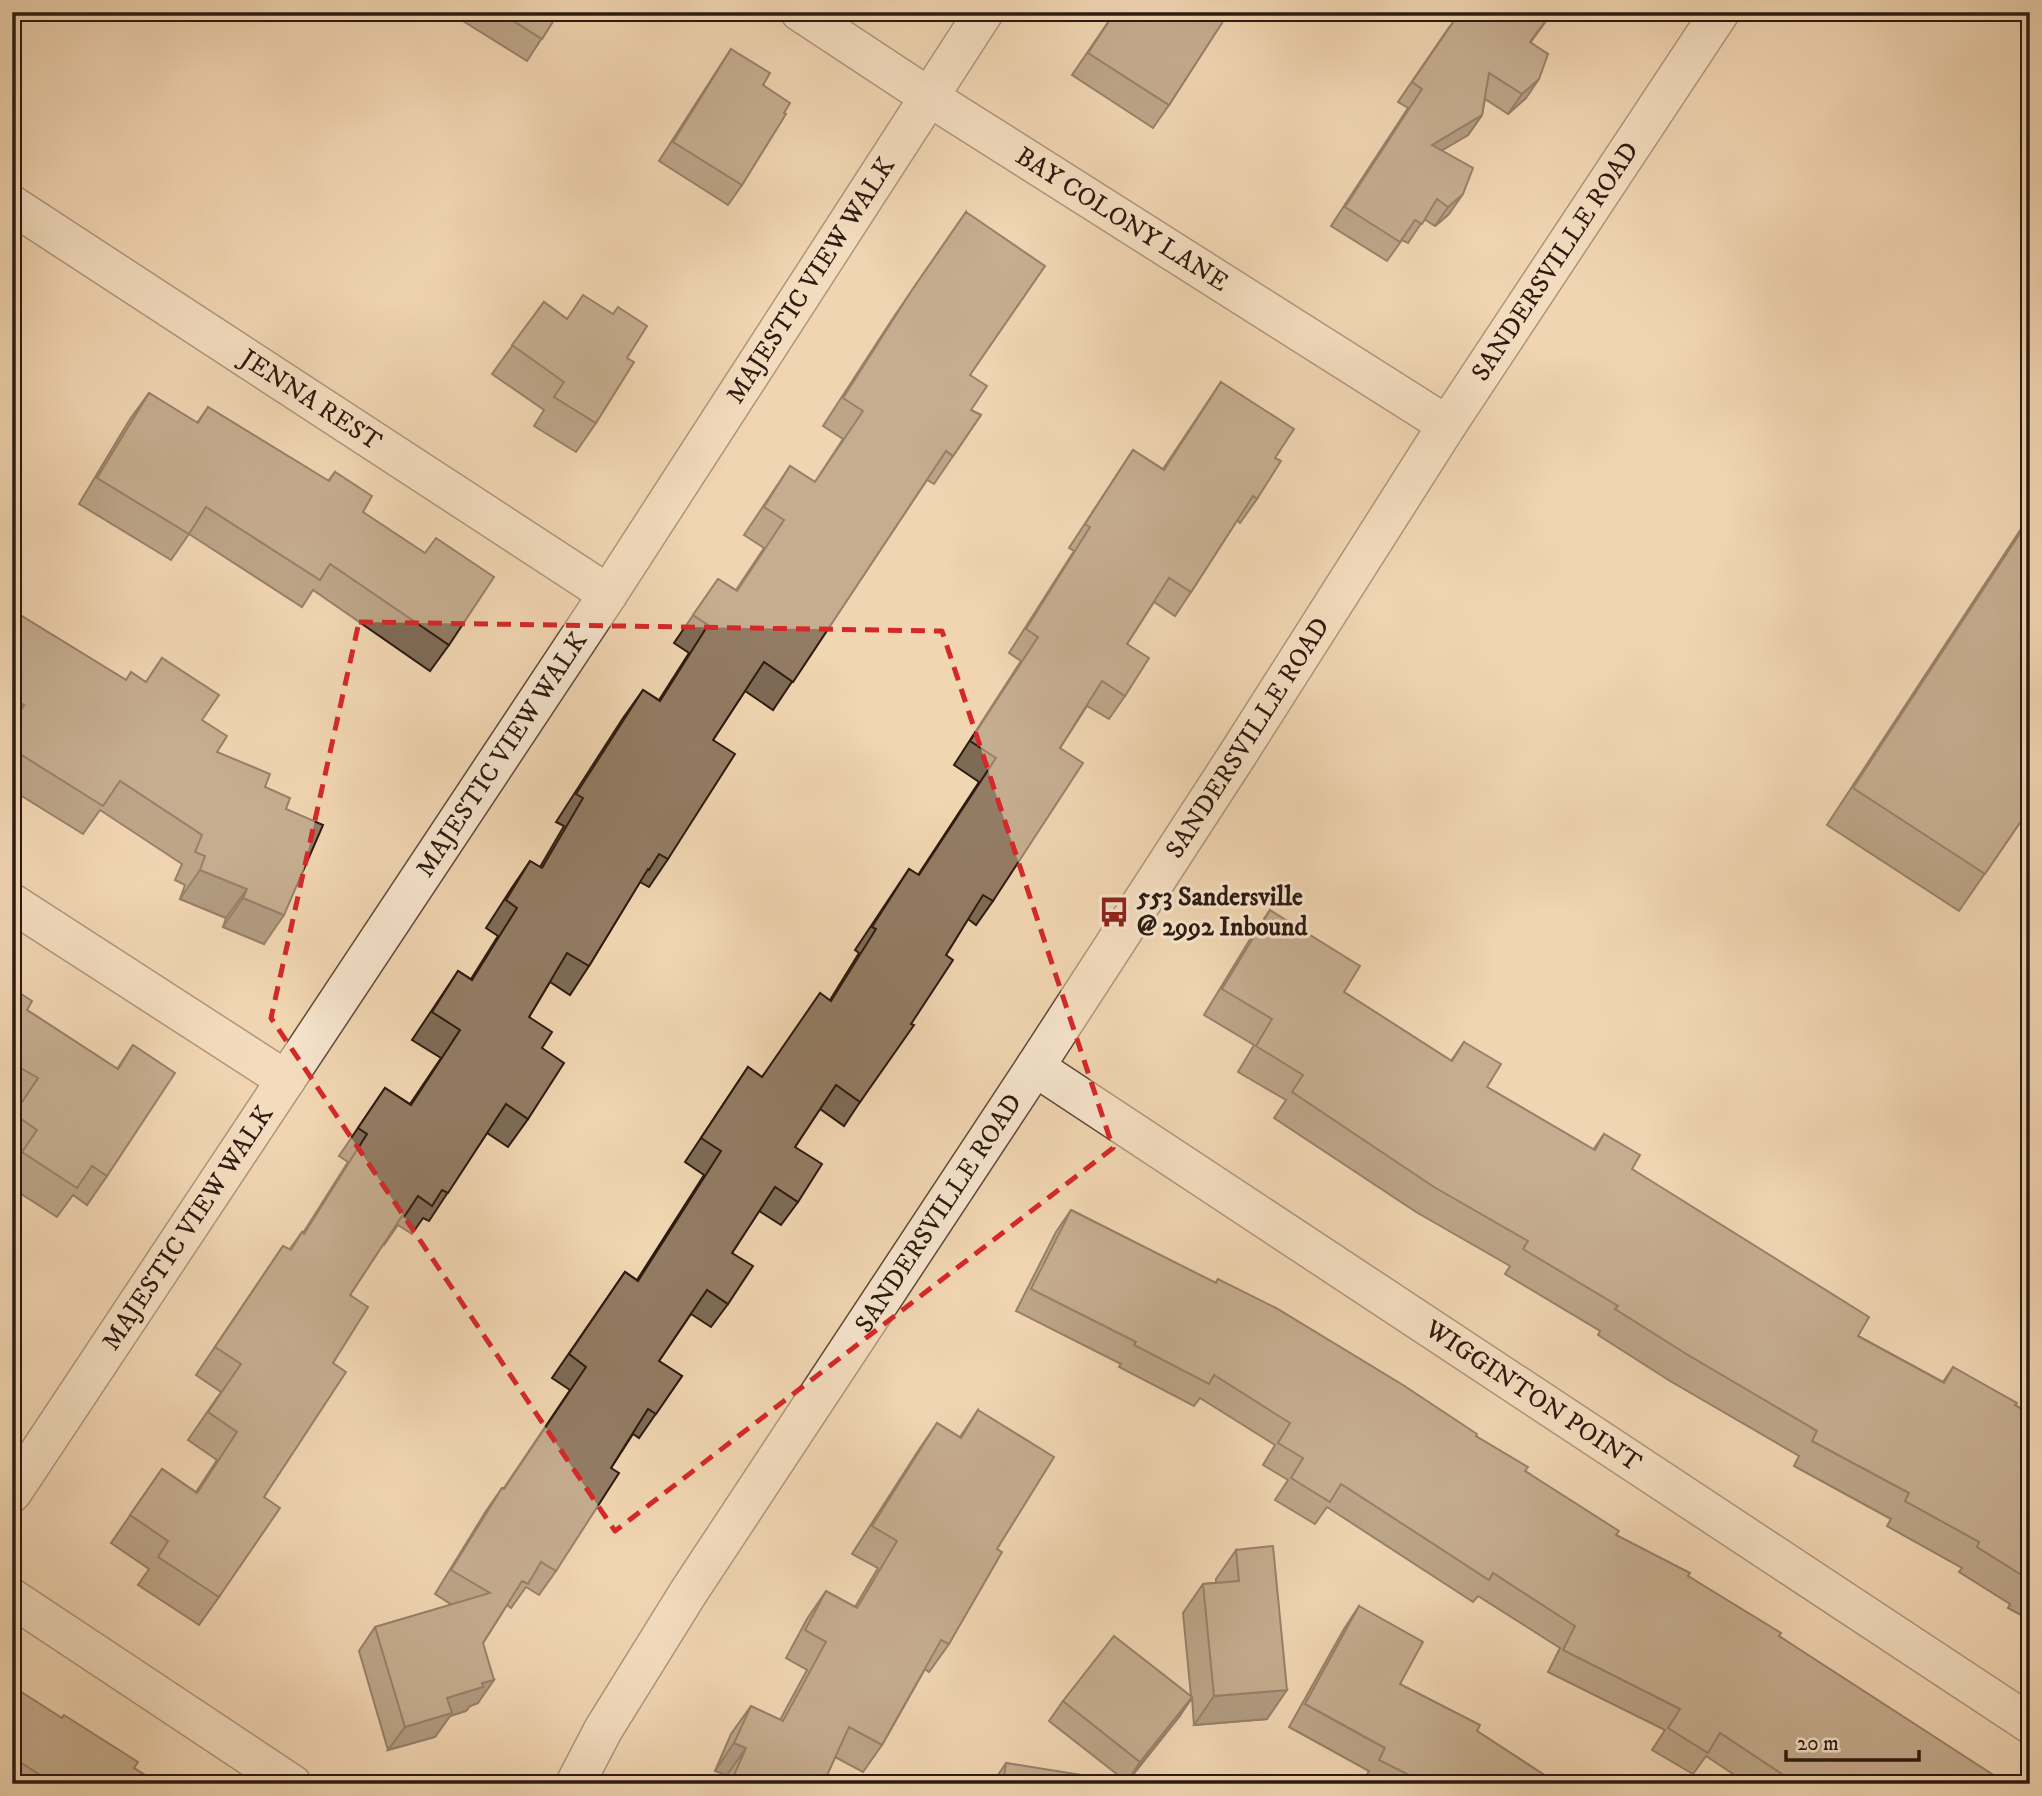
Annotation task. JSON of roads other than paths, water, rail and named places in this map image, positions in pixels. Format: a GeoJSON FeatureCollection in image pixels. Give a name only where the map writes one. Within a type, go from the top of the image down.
{"type":"FeatureCollection","features":[{"type":"Feature","properties":{"kind":"street","name":"BAY COLONY LANE"},"geometry":{"type":"LineString","coordinates":[[800,12],[929,97],[1447,425]]}},
{"type":"Feature","properties":{"kind":"street","name":"MAJESTIC VIEW WALK"},"geometry":{"type":"LineString","coordinates":[[12,1493],[608,594],[984,12]]}},
{"type":"Feature","properties":{"kind":"street","name":"SANDERSVILLE ROAD"},"geometry":{"type":"LineString","coordinates":[[575,1784],[603,1730],[688,1593],[1035,1067],[1447,425],[1720,12]]}},
{"type":"Feature","properties":{"kind":"street","name":"JENNA REST"},"geometry":{"type":"LineString","coordinates":[[12,205],[608,594]]}},
{"type":"Feature","properties":{"kind":"street"},"geometry":{"type":"LineString","coordinates":[[12,903],[286,1080]]}},
{"type":"Feature","properties":{"kind":"street","name":"WIGGINTON POINT"},"geometry":{"type":"LineString","coordinates":[[1035,1067],[2030,1724]]}},
{"type":"Feature","properties":{"kind":"street"},"geometry":{"type":"LineString","coordinates":[[12,1598],[292,1784]]}},
{"type":"Feature","properties":{"kind":"place","name":"553 Sandersville @ 2992 Inbound"},"geometry":{"type":"Point","coordinates":[1114,912]}}]}
